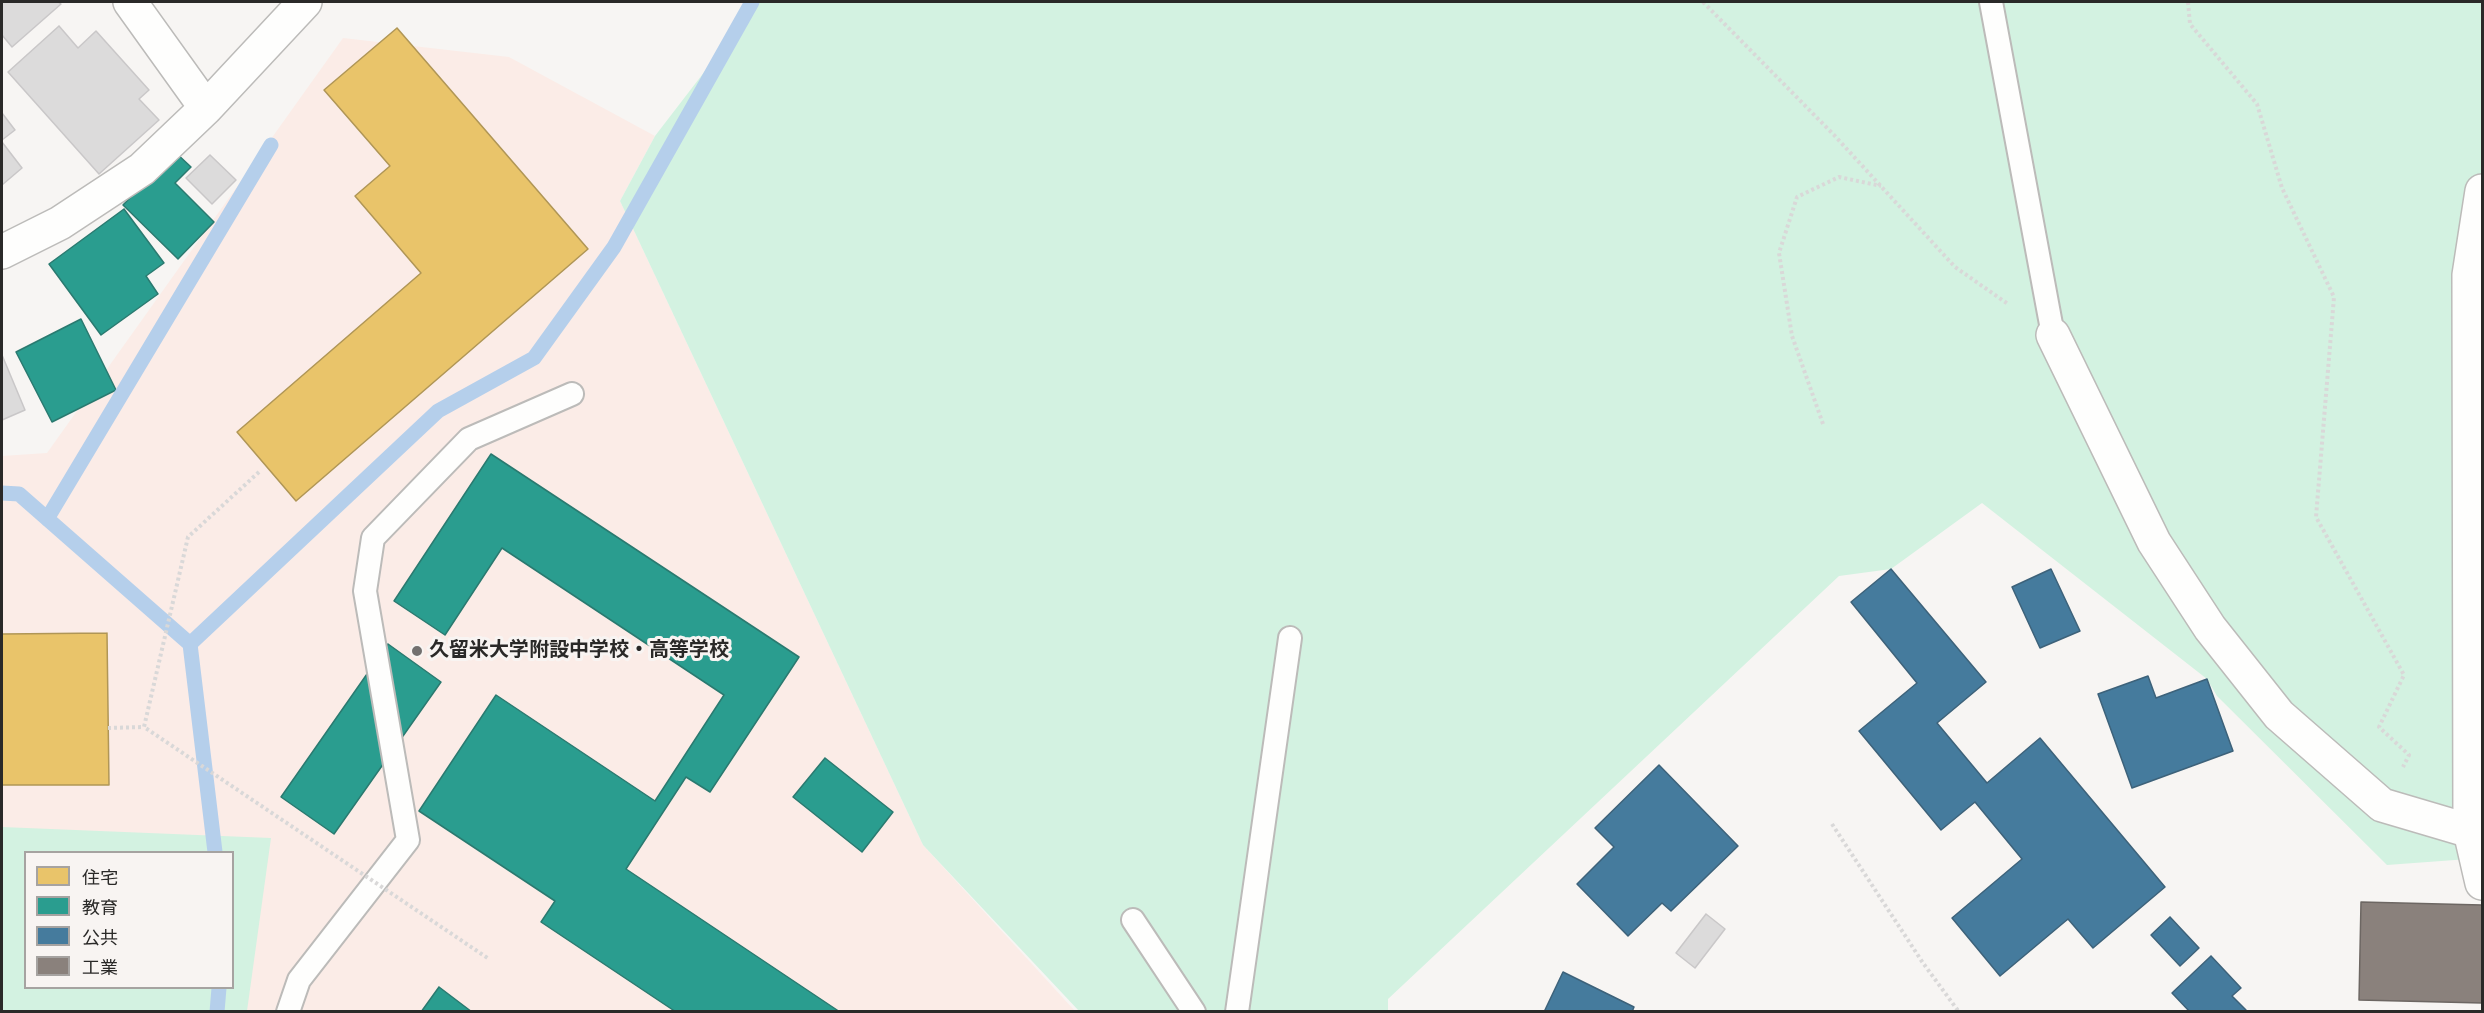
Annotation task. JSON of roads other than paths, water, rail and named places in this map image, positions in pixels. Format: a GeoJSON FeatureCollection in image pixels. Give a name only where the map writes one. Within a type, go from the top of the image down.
{"type":"FeatureCollection","features":[{"type":"Feature","properties":{"kind":"street"},"geometry":{"type":"LineString","coordinates":[[130,2],[206,108]]}},
{"type":"Feature","properties":{"kind":"street"},"geometry":{"type":"LineString","coordinates":[[2,252],[60,223],[142,169],[206,108],[305,2]]}},
{"type":"Feature","properties":{"kind":"street"},"geometry":{"type":"LineString","coordinates":[[2482,190],[2469,275],[2470,831],[2482,883]]}},
{"type":"Feature","properties":{"kind":"street"},"geometry":{"type":"LineString","coordinates":[[2053,335],[2154,542],[2210,628],[2279,716],[2382,805],[2470,831]]}},
{"type":"Feature","properties":{"kind":"lane"},"geometry":{"type":"LineString","coordinates":[[1991,2],[2053,335]]}},
{"type":"Feature","properties":{"kind":"lane"},"geometry":{"type":"LineString","coordinates":[[288,1011],[299,980],[408,840],[365,591],[373,538],[469,439],[572,394]]}},
{"type":"Feature","properties":{"kind":"lane"},"geometry":{"type":"LineString","coordinates":[[1237,1011],[1290,638]]}},
{"type":"Feature","properties":{"kind":"lane"},"geometry":{"type":"LineString","coordinates":[[1133,921],[1194,1011]]}},
{"type":"Feature","properties":{"kind":"waterway"},"geometry":{"type":"LineString","coordinates":[[215,851],[190,644],[438,411],[534,358],[614,247],[752,2]]}},
{"type":"Feature","properties":{"kind":"waterway"},"geometry":{"type":"LineString","coordinates":[[47,519],[271,145]]}},
{"type":"Feature","properties":{"kind":"waterway"},"geometry":{"type":"LineString","coordinates":[[2,493],[19,494],[190,644]]}},
{"type":"Feature","properties":{"kind":"waterway"},"geometry":{"type":"LineString","coordinates":[[217,1012],[219,989]]}},
{"type":"Feature","properties":{"kind":"place","name":"久留米大学附設中学校・高等学校"},"geometry":{"type":"Point","coordinates":[417,651]}}]}
